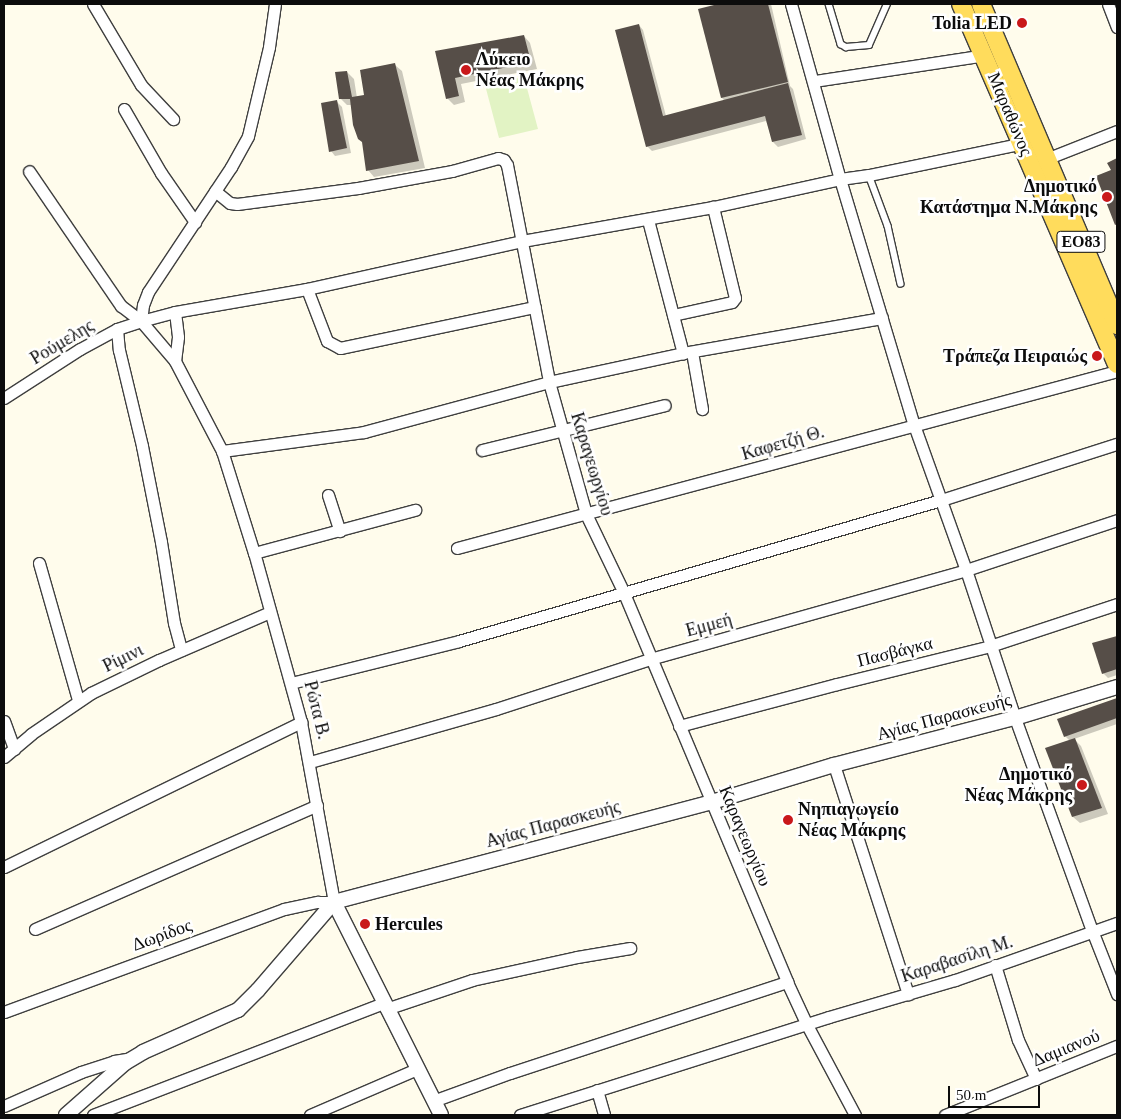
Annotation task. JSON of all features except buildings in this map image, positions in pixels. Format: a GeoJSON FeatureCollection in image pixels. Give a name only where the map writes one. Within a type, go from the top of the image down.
{"type":"FeatureCollection","features":[{"type":"Feature","properties":{"kind":"main road","name":"Μαραθώνος"},"geometry":{"type":"LineString","coordinates":[[961,4],[985,55],[1117,364]]}},
{"type":"Feature","properties":{"kind":"main road","name":"Μαραθώνος"},"geometry":{"type":"LineString","coordinates":[[980,4],[1117,325]]}},
{"type":"Feature","properties":{"kind":"street"},"geometry":{"type":"LineString","coordinates":[[94,4],[141,85],[173,119]]}},
{"type":"Feature","properties":{"kind":"street"},"geometry":{"type":"LineString","coordinates":[[141,321],[143,305],[148,292],[241,152],[248,136],[269,47],[275,4]]}},
{"type":"Feature","properties":{"kind":"street"},"geometry":{"type":"LineString","coordinates":[[791,4],[840,178],[914,425],[966,570],[1015,718],[1117,994]]}},
{"type":"Feature","properties":{"kind":"street"},"geometry":{"type":"LineString","coordinates":[[1108,4],[1117,27]]}},
{"type":"Feature","properties":{"kind":"street"},"geometry":{"type":"LineString","coordinates":[[814,81],[985,55]]}},
{"type":"Feature","properties":{"kind":"street"},"geometry":{"type":"LineString","coordinates":[[124,109],[161,173],[196,222]]}},
{"type":"Feature","properties":{"kind":"street"},"geometry":{"type":"LineString","coordinates":[[1046,159],[1117,131]]}},
{"type":"Feature","properties":{"kind":"street","name":"Ρούμελης"},"geometry":{"type":"LineString","coordinates":[[4,398],[80,349],[117,329],[175,312],[306,289],[522,241],[648,220],[840,178],[869,175],[1023,143]]}},
{"type":"Feature","properties":{"kind":"street","name":"Καραγεωργίου"},"geometry":{"type":"LineString","coordinates":[[215,192],[230,203],[238,204],[421,178],[498,158],[504,160],[507,165],[549,382],[586,514],[623,591],[787,982],[807,1025],[855,1115]]}},
{"type":"Feature","properties":{"kind":"street","name":"Ρώτα Β."},"geometry":{"type":"LineString","coordinates":[[29,171],[121,306],[141,321],[176,361],[222,451],[254,553],[301,722],[310,762],[334,902],[384,1006],[441,1115]]}},
{"type":"Feature","properties":{"kind":"street"},"geometry":{"type":"LineString","coordinates":[[673,316],[732,302],[735,298],[713,207]]}},
{"type":"Feature","properties":{"kind":"street"},"geometry":{"type":"LineString","coordinates":[[648,220],[673,316],[688,352],[702,409]]}},
{"type":"Feature","properties":{"kind":"street"},"geometry":{"type":"LineString","coordinates":[[306,289],[327,341],[340,348],[535,307]]}},
{"type":"Feature","properties":{"kind":"street"},"geometry":{"type":"LineString","coordinates":[[175,312],[178,337],[176,361]]}},
{"type":"Feature","properties":{"kind":"street"},"geometry":{"type":"LineString","coordinates":[[222,451],[364,432],[549,382],[688,352],[882,318]]}},
{"type":"Feature","properties":{"kind":"street"},"geometry":{"type":"LineString","coordinates":[[117,329],[119,350],[142,446],[174,623],[182,650]]}},
{"type":"Feature","properties":{"kind":"street","name":"Καφετζή Θ."},"geometry":{"type":"LineString","coordinates":[[457,548],[1117,371]]}},
{"type":"Feature","properties":{"kind":"street"},"geometry":{"type":"LineString","coordinates":[[482,450],[665,406]]}},
{"type":"Feature","properties":{"kind":"street"},"geometry":{"type":"LineString","coordinates":[[291,683],[459,641],[623,591],[941,500],[1117,444]]}},
{"type":"Feature","properties":{"kind":"street"},"geometry":{"type":"LineString","coordinates":[[328,495],[340,531]]}},
{"type":"Feature","properties":{"kind":"street"},"geometry":{"type":"LineString","coordinates":[[254,553],[415,510]]}},
{"type":"Feature","properties":{"kind":"street","name":"Εμμεή"},"geometry":{"type":"LineString","coordinates":[[310,762],[496,709],[650,659],[966,570],[1117,520]]}},
{"type":"Feature","properties":{"kind":"street"},"geometry":{"type":"LineString","coordinates":[[39,564],[78,700]]}},
{"type":"Feature","properties":{"kind":"street","name":"Πασβάγκα"},"geometry":{"type":"LineString","coordinates":[[680,726],[990,646],[1117,604]]}},
{"type":"Feature","properties":{"kind":"street","name":"Ρίμινι"},"geometry":{"type":"LineString","coordinates":[[4,757],[78,700],[182,650],[270,612]]}},
{"type":"Feature","properties":{"kind":"street","name":"Αγίας Παρασκευής"},"geometry":{"type":"LineString","coordinates":[[334,902],[712,802],[834,765],[1015,718],[1117,687]]}},
{"type":"Feature","properties":{"kind":"street"},"geometry":{"type":"LineString","coordinates":[[4,721],[14,749]]}},
{"type":"Feature","properties":{"kind":"street"},"geometry":{"type":"LineString","coordinates":[[4,867],[301,722]]}},
{"type":"Feature","properties":{"kind":"street"},"geometry":{"type":"LineString","coordinates":[[834,765],[908,994]]}},
{"type":"Feature","properties":{"kind":"street"},"geometry":{"type":"LineString","coordinates":[[35,929],[317,805]]}},
{"type":"Feature","properties":{"kind":"street","name":"Δωρίδος"},"geometry":{"type":"LineString","coordinates":[[4,1012],[284,909],[318,902],[334,902]]}},
{"type":"Feature","properties":{"kind":"street"},"geometry":{"type":"LineString","coordinates":[[66,1115],[115,1071],[143,1052],[238,1010],[258,990],[334,902]]}},
{"type":"Feature","properties":{"kind":"street","name":"Καραβασίλη Μ."},"geometry":{"type":"LineString","coordinates":[[521,1115],[954,980],[1093,933],[1117,923]]}},
{"type":"Feature","properties":{"kind":"street"},"geometry":{"type":"LineString","coordinates":[[94,1115],[384,1006],[472,980],[577,957],[630,948]]}},
{"type":"Feature","properties":{"kind":"street"},"geometry":{"type":"LineString","coordinates":[[995,965],[1018,1040],[1036,1079]]}},
{"type":"Feature","properties":{"kind":"street"},"geometry":{"type":"LineString","coordinates":[[434,1101],[510,1073],[787,982]]}},
{"type":"Feature","properties":{"kind":"street","name":"Δαμιανού"},"geometry":{"type":"LineString","coordinates":[[945,1115],[1117,1046]]}},
{"type":"Feature","properties":{"kind":"street"},"geometry":{"type":"LineString","coordinates":[[4,1106],[81,1072],[114,1061],[135,1057]]}},
{"type":"Feature","properties":{"kind":"street"},"geometry":{"type":"LineString","coordinates":[[310,1115],[416,1069]]}},
{"type":"Feature","properties":{"kind":"street"},"geometry":{"type":"LineString","coordinates":[[597,1090],[604,1115]]}},
{"type":"Feature","properties":{"kind":"lane"},"geometry":{"type":"LineString","coordinates":[[829,4],[841,44],[846,47],[869,45],[887,4]]}},
{"type":"Feature","properties":{"kind":"lane"},"geometry":{"type":"LineString","coordinates":[[869,175],[888,226],[901,284]]}},
{"type":"Feature","properties":{"kind":"green space"},"geometry":{"type":"Polygon","coordinates":[[[524,77],[538,129],[499,138],[485,85],[524,77]]]}},
{"type":"Feature","properties":{"kind":"place","name":"Tolia LED"},"geometry":{"type":"Point","coordinates":[1022,23]}},
{"type":"Feature","properties":{"kind":"place","name":"Λύκειο Νέας Μάκρης"},"geometry":{"type":"Point","coordinates":[466,70]}},
{"type":"Feature","properties":{"kind":"place","name":"Δημοτικό Κατάστημα Ν.Μάκρης"},"geometry":{"type":"Point","coordinates":[1107,197]}},
{"type":"Feature","properties":{"kind":"place","name":"Τράπεζα Πειραιώς"},"geometry":{"type":"Point","coordinates":[1097,356]}},
{"type":"Feature","properties":{"kind":"place","name":"Δημοτικό Νέας Μάκρης"},"geometry":{"type":"Point","coordinates":[1082,785]}},
{"type":"Feature","properties":{"kind":"place","name":"Νηπιαγωγείο Νέας Μάκρης"},"geometry":{"type":"Point","coordinates":[788,820]}},
{"type":"Feature","properties":{"kind":"place","name":"Hercules"},"geometry":{"type":"Point","coordinates":[365,924]}}]}
